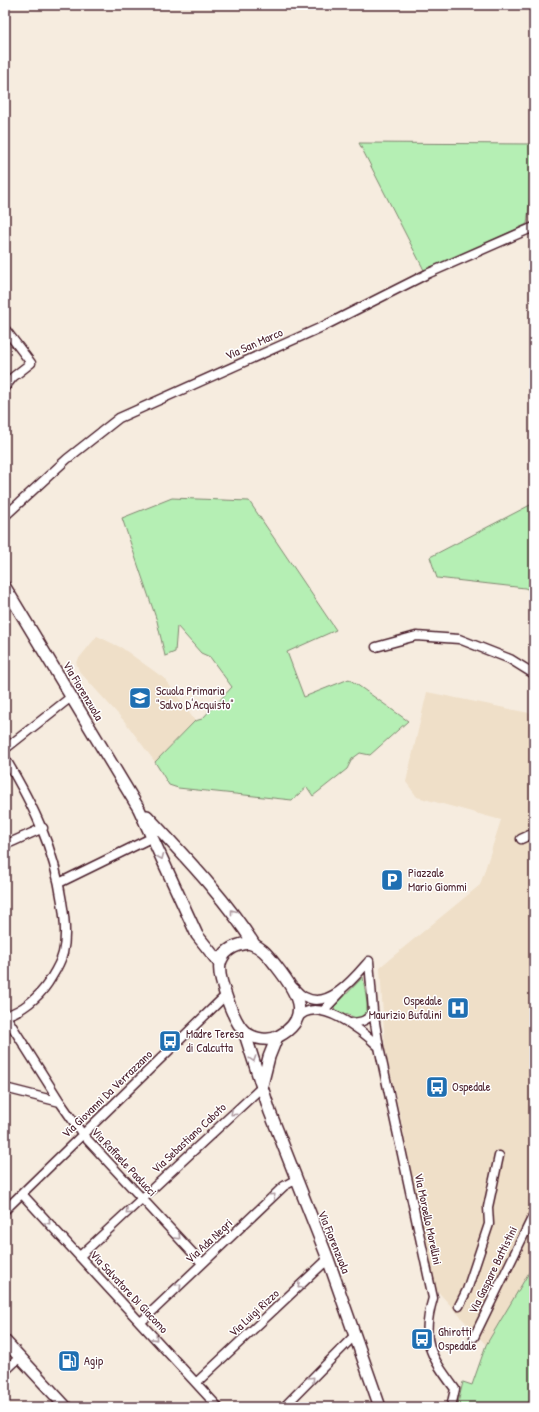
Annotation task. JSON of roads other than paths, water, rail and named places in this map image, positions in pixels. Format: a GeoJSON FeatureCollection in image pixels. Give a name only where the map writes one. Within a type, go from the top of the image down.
{"type":"FeatureCollection","features":[{"type":"Feature","properties":{"kind":"street","name":"Via San Marco"},"geometry":{"type":"LineString","coordinates":[[5,516],[67,459],[119,418],[322,327],[427,274],[534,225]]}},
{"type":"Feature","properties":{"kind":"street"},"geometry":{"type":"LineString","coordinates":[[5,329],[32,363],[13,377],[5,387]]}},
{"type":"Feature","properties":{"kind":"street","name":"Via Fiorenzuola"},"geometry":{"type":"LineString","coordinates":[[5,587],[140,809],[197,935],[220,964]]}},
{"type":"Feature","properties":{"kind":"street"},"geometry":{"type":"LineString","coordinates":[[376,647],[416,636],[459,639],[510,659],[534,674]]}},
{"type":"Feature","properties":{"kind":"street"},"geometry":{"type":"LineString","coordinates":[[5,749],[71,697]]}},
{"type":"Feature","properties":{"kind":"street"},"geometry":{"type":"LineString","coordinates":[[5,758],[23,788],[43,828],[59,883],[66,938],[59,966],[38,995],[14,1013],[5,1015]]}},
{"type":"Feature","properties":{"kind":"street","name":"Via Fiorenzuola"},"geometry":{"type":"LineString","coordinates":[[140,809],[216,891],[238,918],[254,944]]}},
{"type":"Feature","properties":{"kind":"street"},"geometry":{"type":"LineString","coordinates":[[5,845],[43,828]]}},
{"type":"Feature","properties":{"kind":"street"},"geometry":{"type":"LineString","coordinates":[[521,839],[534,833]]}},
{"type":"Feature","properties":{"kind":"street"},"geometry":{"type":"LineString","coordinates":[[59,883],[153,838]]}},
{"type":"Feature","properties":{"kind":"street"},"geometry":{"type":"LineString","coordinates":[[278,1037],[262,1039],[253,1037],[244,1031],[238,1023],[226,995],[221,974],[220,964],[230,948],[238,944],[254,944],[263,950],[303,997],[312,1000],[321,1000],[344,988]]}},
{"type":"Feature","properties":{"kind":"street","name":"Via Moroello Morellini"},"geometry":{"type":"LineString","coordinates":[[344,988],[369,961],[373,1011],[379,1047],[433,1298],[427,1318],[428,1345],[438,1365],[455,1389],[451,1407]]}},
{"type":"Feature","properties":{"kind":"street"},"geometry":{"type":"LineString","coordinates":[[290,983],[298,996],[299,1009],[295,1021]]}},
{"type":"Feature","properties":{"kind":"street"},"geometry":{"type":"LineString","coordinates":[[323,1011],[344,988]]}},
{"type":"Feature","properties":{"kind":"street","name":"Via Giovanni Da Verrazzano"},"geometry":{"type":"LineString","coordinates":[[5,1210],[226,995]]}},
{"type":"Feature","properties":{"kind":"street"},"geometry":{"type":"LineString","coordinates":[[262,1087],[268,1057],[278,1037],[306,1012],[323,1011],[351,1023],[379,1047]]}},
{"type":"Feature","properties":{"kind":"street"},"geometry":{"type":"LineString","coordinates":[[351,1023],[362,1022],[369,1019],[373,1011]]}},
{"type":"Feature","properties":{"kind":"street","name":"Via Raffaele Paolucci"},"geometry":{"type":"LineString","coordinates":[[5,1015],[60,1102],[83,1135],[202,1263]]}},
{"type":"Feature","properties":{"kind":"street","name":"Via Fiorenzuola"},"geometry":{"type":"LineString","coordinates":[[244,1031],[295,1180],[328,1260],[380,1407]]}},
{"type":"Feature","properties":{"kind":"street","name":"Via Sebastiano Caboto"},"geometry":{"type":"LineString","coordinates":[[80,1256],[262,1087]]}},
{"type":"Feature","properties":{"kind":"street"},"geometry":{"type":"LineString","coordinates":[[5,1088],[60,1102]]}},
{"type":"Feature","properties":{"kind":"street"},"geometry":{"type":"LineString","coordinates":[[459,1306],[468,1290],[489,1224],[488,1208],[499,1156]]}},
{"type":"Feature","properties":{"kind":"street","name":"Via Ada Negri"},"geometry":{"type":"LineString","coordinates":[[141,1322],[284,1186],[295,1180]]}},
{"type":"Feature","properties":{"kind":"street","name":"Via Salvatore Di Giacomo"},"geometry":{"type":"LineString","coordinates":[[22,1194],[218,1407]]}},
{"type":"Feature","properties":{"kind":"street","name":"Via Gaspare Battistini"},"geometry":{"type":"LineString","coordinates":[[474,1337],[534,1214]]}},
{"type":"Feature","properties":{"kind":"street","name":"Via Luigi Rizzo"},"geometry":{"type":"LineString","coordinates":[[196,1383],[328,1260]]}},
{"type":"Feature","properties":{"kind":"street"},"geometry":{"type":"LineString","coordinates":[[284,1407],[355,1335]]}},
{"type":"Feature","properties":{"kind":"street"},"geometry":{"type":"LineString","coordinates":[[5,1341],[66,1407]]}},
{"type":"Feature","properties":{"kind":"street"},"geometry":{"type":"LineString","coordinates":[[5,1371],[20,1357]]}},
{"type":"Feature","properties":{"kind":"place","name":"Scuola Primaria \"Salvo D'Acquisto\""},"geometry":{"type":"Point","coordinates":[140,698]}},
{"type":"Feature","properties":{"kind":"place","name":"Piazzale Mario Giommi"},"geometry":{"type":"Point","coordinates":[392,880]}},
{"type":"Feature","properties":{"kind":"place","name":"Ospedale Maurizio Bufalini"},"geometry":{"type":"Point","coordinates":[458,1008]}},
{"type":"Feature","properties":{"kind":"place","name":"Madre Teresa di Calcutta"},"geometry":{"type":"Point","coordinates":[170,1041]}},
{"type":"Feature","properties":{"kind":"place","name":"Ospedale"},"geometry":{"type":"Point","coordinates":[437,1087]}},
{"type":"Feature","properties":{"kind":"place","name":"Ghirotti Ospedale"},"geometry":{"type":"Point","coordinates":[422,1339]}},
{"type":"Feature","properties":{"kind":"place","name":"Agip"},"geometry":{"type":"Point","coordinates":[69,1361]}}]}
